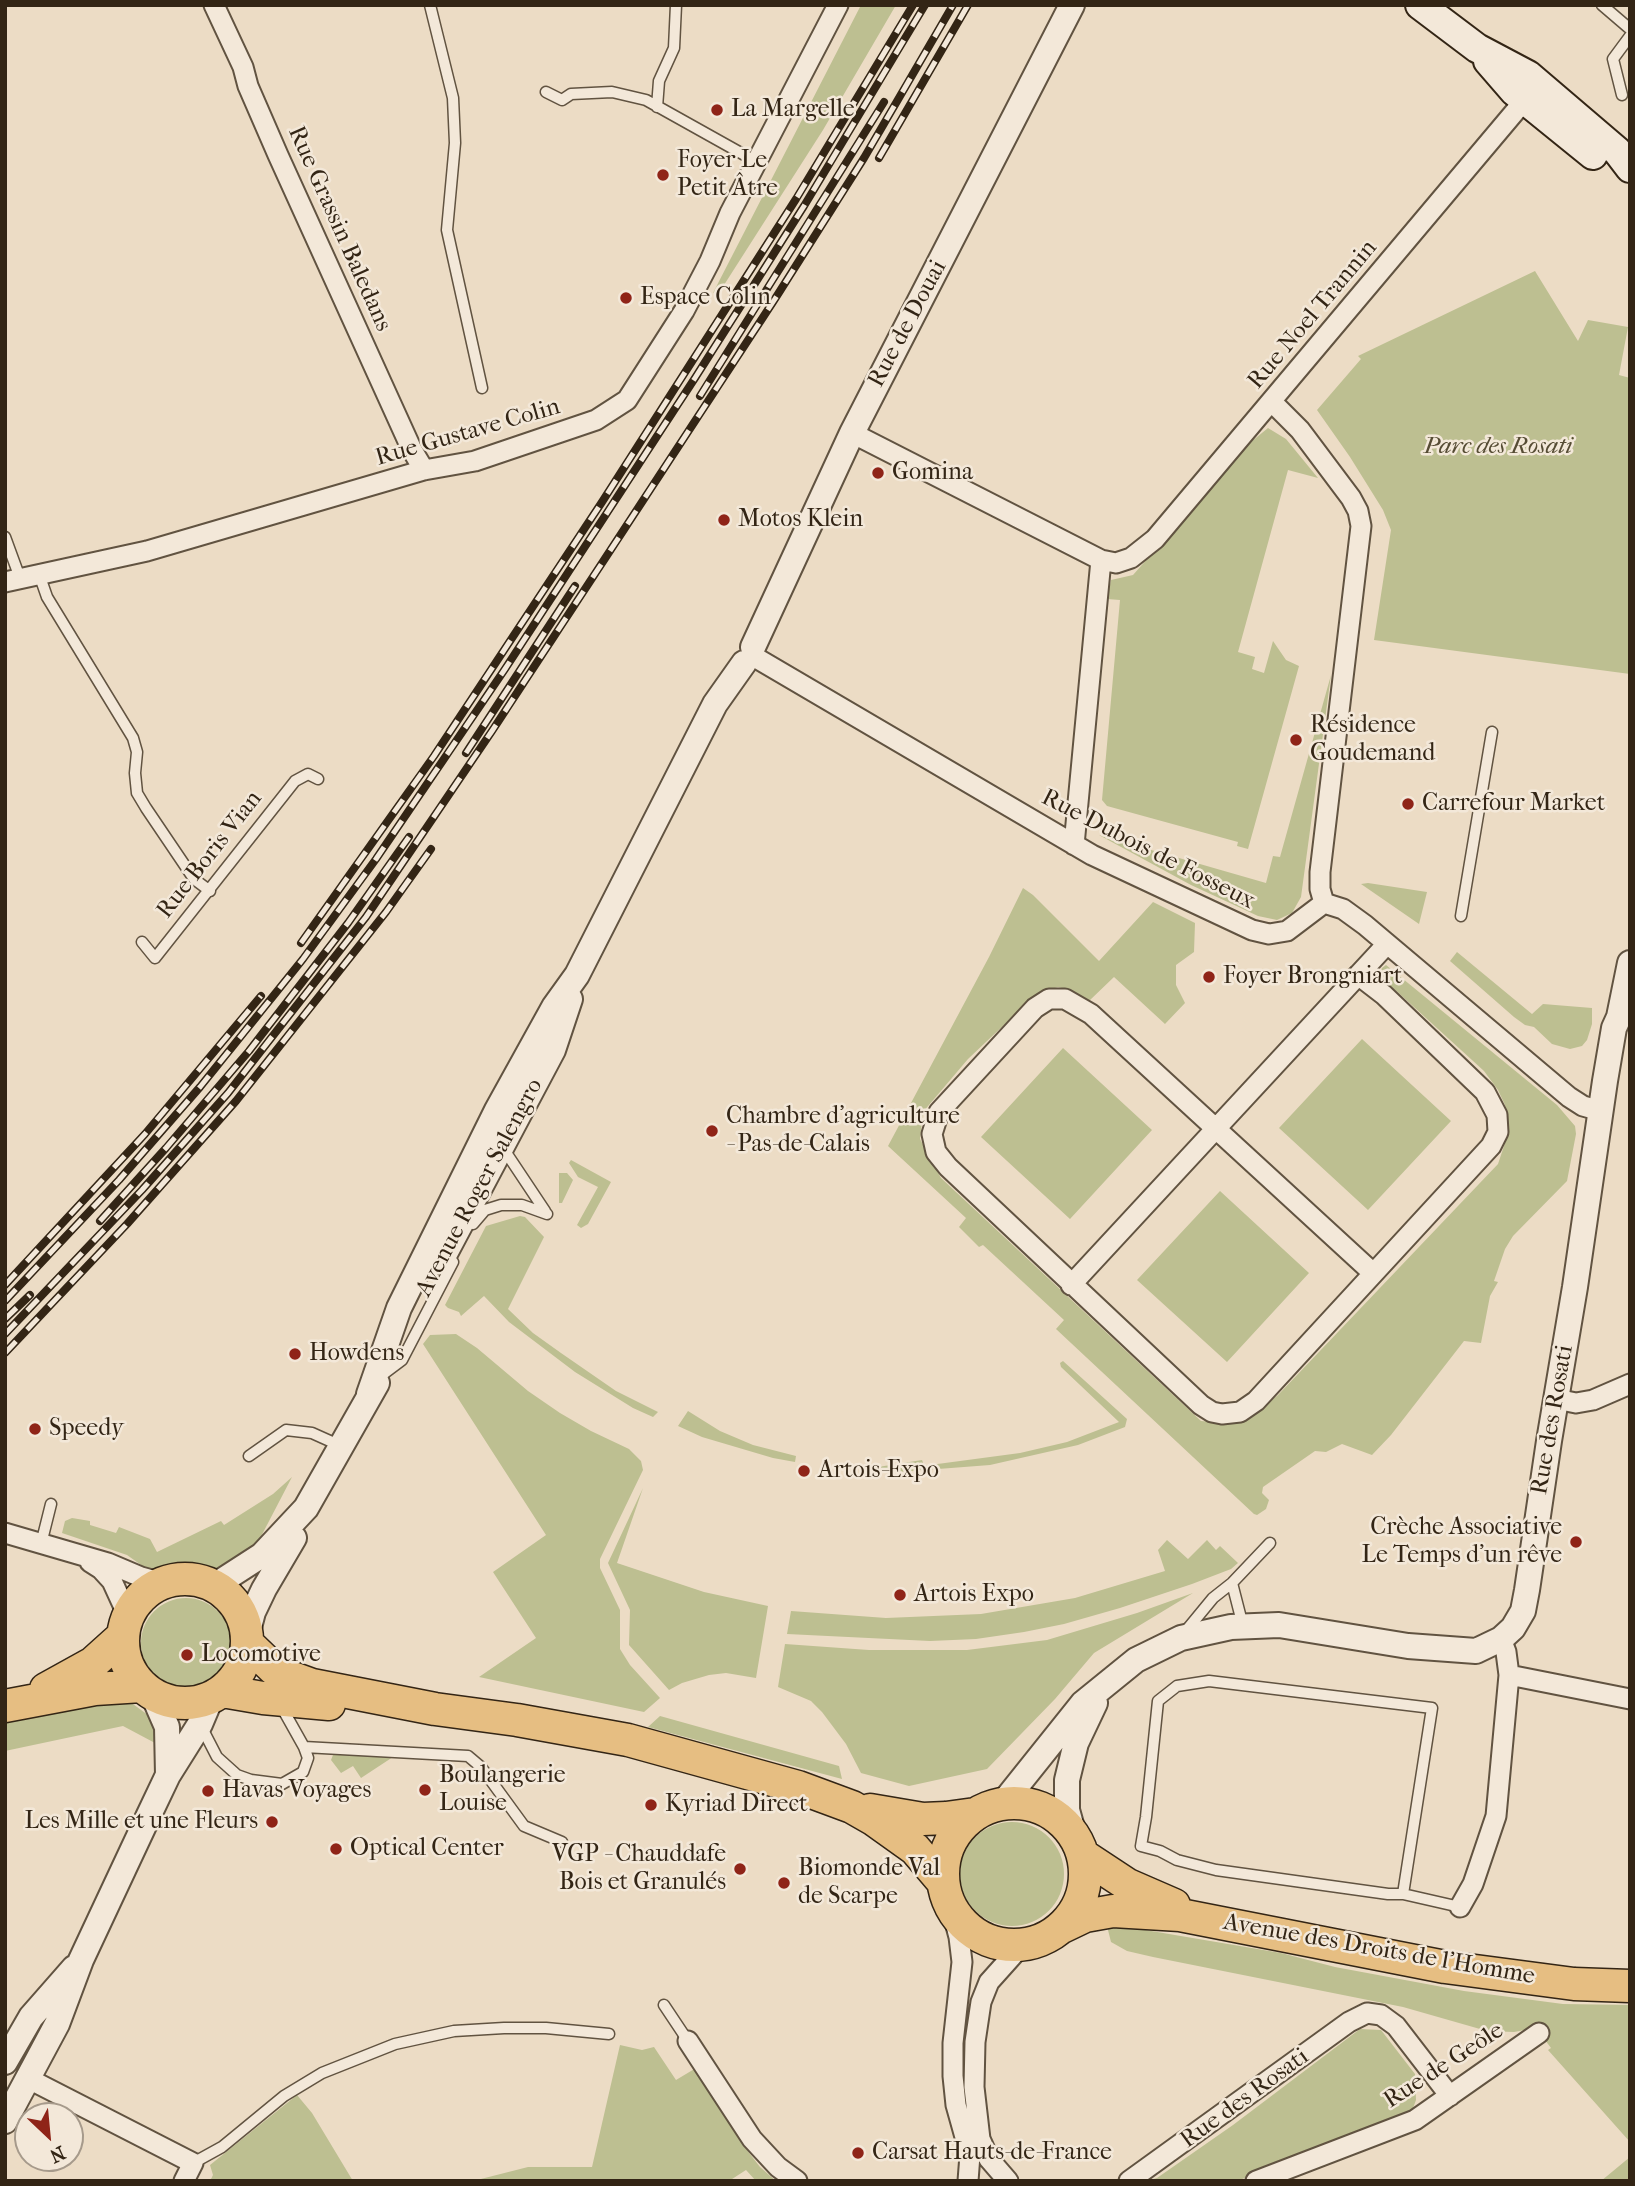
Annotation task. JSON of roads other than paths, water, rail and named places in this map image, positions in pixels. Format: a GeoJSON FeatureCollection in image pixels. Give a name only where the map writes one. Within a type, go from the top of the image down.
{"type":"FeatureCollection","features":[{"type":"Feature","properties":{"kind":"main road"},"geometry":{"type":"LineString","coordinates":[[1420,5],[1477,48],[1528,75],[1617,151],[1630,168]]}},
{"type":"Feature","properties":{"kind":"main road"},"geometry":{"type":"LineString","coordinates":[[1477,48],[1514,91],[1610,169],[1630,176]]}},
{"type":"Feature","properties":{"kind":"main road"},"geometry":{"type":"LineString","coordinates":[[9,1705],[93,1663],[125,1626],[141,1597],[163,1583],[176,1579],[195,1579],[214,1586],[235,1603],[242,1615],[247,1639],[244,1660],[239,1672],[211,1704]]}},
{"type":"Feature","properties":{"kind":"main road"},"geometry":{"type":"LineString","coordinates":[[125,1626],[127,1665],[148,1691]]}},
{"type":"Feature","properties":{"kind":"main road"},"geometry":{"type":"LineString","coordinates":[[247,1639],[274,1669],[300,1681],[435,1709],[628,1740],[777,1780],[852,1807],[923,1818],[946,1818],[989,1808],[1029,1804],[1046,1810],[1062,1821],[1079,1846],[1112,1877],[1212,1920]]}},
{"type":"Feature","properties":{"kind":"main road"},"geometry":{"type":"LineString","coordinates":[[9,1705],[95,1689],[148,1691],[183,1703],[277,1700],[405,1711],[435,1709]]}},
{"type":"Feature","properties":{"kind":"main road"},"geometry":{"type":"LineString","coordinates":[[852,1807],[905,1840],[925,1858],[964,1925],[978,1936],[1000,1944],[1023,1944],[1044,1938],[1085,1916],[1113,1911],[1161,1913],[1212,1920]]}},
{"type":"Feature","properties":{"kind":"main road"},"geometry":{"type":"LineString","coordinates":[[947,1894],[943,1863],[948,1846],[957,1830],[989,1808]]}},
{"type":"Feature","properties":{"kind":"main road"},"geometry":{"type":"LineString","coordinates":[[1062,1927],[1082,1898],[1086,1874],[1079,1846]]}},
{"type":"Feature","properties":{"kind":"main road","name":"Avenue des Droits de l'Homme"},"geometry":{"type":"LineString","coordinates":[[1212,1920],[1445,1967],[1574,1984],[1630,1986]]}},
{"type":"Feature","properties":{"kind":"street","name":"Rue Grassin Baledans"},"geometry":{"type":"LineString","coordinates":[[214,5],[243,66],[248,86],[278,155],[412,450],[425,470]]}},
{"type":"Feature","properties":{"kind":"street","name":"Rue Gustave Colin"},"geometry":{"type":"LineString","coordinates":[[22,578],[146,551],[425,470],[475,461],[596,420],[627,400],[684,311],[838,5]]}},
{"type":"Feature","properties":{"kind":"street","name":"Rue de Douai"},"geometry":{"type":"LineString","coordinates":[[752,656],[852,433],[1072,5]]}},
{"type":"Feature","properties":{"kind":"street"},"geometry":{"type":"LineString","coordinates":[[1525,100],[1540,97],[1559,101]]}},
{"type":"Feature","properties":{"kind":"street","name":"Rue Noel Trannin"},"geometry":{"type":"LineString","coordinates":[[1101,560],[1124,561],[1146,548],[1525,100]]}},
{"type":"Feature","properties":{"kind":"street"},"geometry":{"type":"LineString","coordinates":[[1272,402],[1300,429],[1351,498],[1358,511],[1361,526],[1320,872],[1320,889],[1324,903],[1343,909],[1569,1097],[1583,1106],[1601,1111]]}},
{"type":"Feature","properties":{"kind":"street"},"geometry":{"type":"LineString","coordinates":[[852,433],[1101,560],[1074,845]]}},
{"type":"Feature","properties":{"kind":"street","name":"Rue Dubois de Fosseux"},"geometry":{"type":"LineString","coordinates":[[752,656],[1074,845],[1154,886],[1261,933],[1287,931],[1324,903]]}},
{"type":"Feature","properties":{"kind":"street","name":"Avenue Roger Salengro"},"geometry":{"type":"LineString","coordinates":[[375,1385],[399,1308],[497,1110],[554,1007],[577,975],[708,716],[752,656]]}},
{"type":"Feature","properties":{"kind":"street"},"geometry":{"type":"LineString","coordinates":[[1071,1284],[1387,944]]}},
{"type":"Feature","properties":{"kind":"street","name":"Rue des Rosati"},"geometry":{"type":"LineString","coordinates":[[1501,1639],[1513,1628],[1523,1611],[1614,1028],[1619,1017],[1630,963]]}},
{"type":"Feature","properties":{"kind":"street","name":"Avenue Roger Salengro"},"geometry":{"type":"LineString","coordinates":[[247,1639],[253,1612],[269,1579],[297,1533],[306,1508],[375,1385],[558,1040],[577,975]]}},
{"type":"Feature","properties":{"kind":"street"},"geometry":{"type":"LineString","coordinates":[[1358,975],[1384,995],[1485,1092],[1494,1107],[1499,1123],[1498,1132],[1491,1146],[1256,1401],[1232,1414],[1212,1412],[1201,1405],[948,1167],[936,1152],[933,1143],[933,1126],[939,1112],[1035,1008],[1043,1002],[1065,999],[1083,1008],[1373,1273]]}},
{"type":"Feature","properties":{"kind":"street"},"geometry":{"type":"LineString","coordinates":[[1556,1399],[1576,1402],[1593,1400],[1630,1384]]}},
{"type":"Feature","properties":{"kind":"street","name":"Avenue Roger Salengro"},"geometry":{"type":"LineString","coordinates":[[214,1586],[262,1555],[306,1508]]}},
{"type":"Feature","properties":{"kind":"street"},"geometry":{"type":"LineString","coordinates":[[5,1533],[108,1563],[163,1583]]}},
{"type":"Feature","properties":{"kind":"street"},"geometry":{"type":"LineString","coordinates":[[77,1555],[107,1574],[125,1626]]}},
{"type":"Feature","properties":{"kind":"street"},"geometry":{"type":"LineString","coordinates":[[989,1808],[1071,1716],[1111,1679],[1150,1651],[1181,1638],[1243,1626],[1279,1625],[1396,1644],[1462,1651],[1476,1651],[1501,1639],[1509,1675],[1496,1816],[1473,1884],[1460,1908]]}},
{"type":"Feature","properties":{"kind":"street"},"geometry":{"type":"LineString","coordinates":[[1509,1675],[1630,1699]]}},
{"type":"Feature","properties":{"kind":"street"},"geometry":{"type":"LineString","coordinates":[[1079,1846],[1067,1810],[1067,1780],[1087,1716],[1111,1679]]}},
{"type":"Feature","properties":{"kind":"street"},"geometry":{"type":"LineString","coordinates":[[148,1691],[167,1727],[169,1775]]}},
{"type":"Feature","properties":{"kind":"street"},"geometry":{"type":"LineString","coordinates":[[5,2121],[58,2024],[81,1960],[169,1775],[211,1704]]}},
{"type":"Feature","properties":{"kind":"street"},"geometry":{"type":"LineString","coordinates":[[947,1894],[959,1937],[962,1962],[953,2043],[953,2076],[956,2105],[970,2155],[968,2181]]}},
{"type":"Feature","properties":{"kind":"street"},"geometry":{"type":"LineString","coordinates":[[1008,2181],[989,2159],[980,2139],[974,2087],[975,2042],[981,2002],[989,1982],[1023,1944]]}},
{"type":"Feature","properties":{"kind":"street"},"geometry":{"type":"LineString","coordinates":[[5,2062],[31,2017],[81,1960]]}},
{"type":"Feature","properties":{"kind":"street","name":"Rue des Rosati"},"geometry":{"type":"LineString","coordinates":[[1129,2181],[1360,2015],[1375,2013],[1389,2019],[1450,2096]]}},
{"type":"Feature","properties":{"kind":"street","name":"Rue de Geôle"},"geometry":{"type":"LineString","coordinates":[[1256,2181],[1403,2125],[1450,2096],[1539,2033]]}},
{"type":"Feature","properties":{"kind":"street"},"geometry":{"type":"LineString","coordinates":[[688,2041],[752,2139],[778,2167],[797,2181]]}},
{"type":"Feature","properties":{"kind":"street"},"geometry":{"type":"LineString","coordinates":[[29,2079],[188,2172]]}},
{"type":"Feature","properties":{"kind":"lane"},"geometry":{"type":"LineString","coordinates":[[430,5],[453,98],[455,143],[447,230],[482,388]]}},
{"type":"Feature","properties":{"kind":"lane"},"geometry":{"type":"LineString","coordinates":[[657,107],[659,81],[674,48],[676,5]]}},
{"type":"Feature","properties":{"kind":"lane"},"geometry":{"type":"LineString","coordinates":[[1602,5],[1630,29]]}},
{"type":"Feature","properties":{"kind":"lane"},"geometry":{"type":"LineString","coordinates":[[1622,95],[1613,59],[1630,36]]}},
{"type":"Feature","properties":{"kind":"lane"},"geometry":{"type":"LineString","coordinates":[[546,92],[562,100],[571,93],[612,92],[646,100],[757,162]]}},
{"type":"Feature","properties":{"kind":"lane"},"geometry":{"type":"LineString","coordinates":[[5,537],[22,578],[47,597],[133,738],[137,752],[135,773],[138,793],[146,808],[194,879],[209,891]]}},
{"type":"Feature","properties":{"kind":"lane"},"geometry":{"type":"LineString","coordinates":[[1461,916],[1492,732]]}},
{"type":"Feature","properties":{"kind":"lane","name":"Rue Boris Vian"},"geometry":{"type":"LineString","coordinates":[[142,942],[155,958],[295,781],[308,774],[318,779]]}},
{"type":"Feature","properties":{"kind":"lane"},"geometry":{"type":"LineString","coordinates":[[375,1385],[402,1360],[478,1216],[493,1207],[512,1204],[533,1207],[547,1214],[502,1146],[497,1110]]}},
{"type":"Feature","properties":{"kind":"lane"},"geometry":{"type":"LineString","coordinates":[[249,1456],[286,1430],[312,1433],[341,1446]]}},
{"type":"Feature","properties":{"kind":"lane"},"geometry":{"type":"LineString","coordinates":[[41,1545],[51,1504]]}},
{"type":"Feature","properties":{"kind":"lane"},"geometry":{"type":"LineString","coordinates":[[1181,1638],[1206,1605],[1232,1583],[1270,1543]]}},
{"type":"Feature","properties":{"kind":"lane"},"geometry":{"type":"LineString","coordinates":[[1232,1583],[1243,1626]]}},
{"type":"Feature","properties":{"kind":"lane"},"geometry":{"type":"LineString","coordinates":[[1403,1894],[1432,1707],[1209,1681],[1177,1686],[1157,1701],[1141,1846],[1177,1860],[1216,1870],[1388,1895],[1403,1894],[1460,1908]]}},
{"type":"Feature","properties":{"kind":"lane"},"geometry":{"type":"LineString","coordinates":[[211,1704],[217,1757],[237,1775],[251,1780],[282,1784],[298,1776],[307,1765],[304,1747],[277,1700]]}},
{"type":"Feature","properties":{"kind":"lane"},"geometry":{"type":"LineString","coordinates":[[304,1747],[468,1756],[481,1767],[524,1826],[562,1842]]}},
{"type":"Feature","properties":{"kind":"lane"},"geometry":{"type":"LineString","coordinates":[[664,2005],[688,2041]]}},
{"type":"Feature","properties":{"kind":"lane"},"geometry":{"type":"LineString","coordinates":[[188,2172],[284,2096],[322,2073],[395,2045],[454,2031],[504,2028],[546,2028],[609,2034]]}},
{"type":"Feature","properties":{"kind":"railway"},"geometry":{"type":"LineString","coordinates":[[301,943],[434,756],[602,502],[796,199],[913,5]]}},
{"type":"Feature","properties":{"kind":"railway"},"geometry":{"type":"LineString","coordinates":[[5,1301],[119,1180],[200,1087],[303,959],[376,859],[505,669],[695,378],[804,206],[925,5]]}},
{"type":"Feature","properties":{"kind":"railway"},"geometry":{"type":"LineString","coordinates":[[5,1334],[142,1190],[228,1093],[366,917],[492,731],[773,302],[864,158],[953,5]]}},
{"type":"Feature","properties":{"kind":"railway"},"geometry":{"type":"LineString","coordinates":[[879,158],[968,5]]}},
{"type":"Feature","properties":{"kind":"railway"},"geometry":{"type":"LineString","coordinates":[[700,396],[884,102]]}},
{"type":"Feature","properties":{"kind":"railway"},"geometry":{"type":"LineString","coordinates":[[466,753],[575,586]]}},
{"type":"Feature","properties":{"kind":"railway"},"geometry":{"type":"LineString","coordinates":[[100,1221],[249,1051],[348,923],[409,837]]}},
{"type":"Feature","properties":{"kind":"railway"},"geometry":{"type":"LineString","coordinates":[[5,1353],[127,1224],[236,1101],[386,912],[431,849]]}},
{"type":"Feature","properties":{"kind":"railway"},"geometry":{"type":"LineString","coordinates":[[5,1285],[145,1134],[261,996]]}},
{"type":"Feature","properties":{"kind":"railway"},"geometry":{"type":"LineString","coordinates":[[5,1319],[30,1295]]}},
{"type":"Feature","properties":{"kind":"place","name":"La Margelle"},"geometry":{"type":"Point","coordinates":[717,110]}},
{"type":"Feature","properties":{"kind":"place","name":"Foyer Le Petit Âtre"},"geometry":{"type":"Point","coordinates":[663,175]}},
{"type":"Feature","properties":{"kind":"place","name":"Espace Colin"},"geometry":{"type":"Point","coordinates":[626,298]}},
{"type":"Feature","properties":{"kind":"place","name":"Gomina"},"geometry":{"type":"Point","coordinates":[878,473]}},
{"type":"Feature","properties":{"kind":"place","name":"Motos Klein"},"geometry":{"type":"Point","coordinates":[724,520]}},
{"type":"Feature","properties":{"kind":"place","name":"Résidence Goudemand"},"geometry":{"type":"Point","coordinates":[1296,740]}},
{"type":"Feature","properties":{"kind":"place","name":"Carrefour Market"},"geometry":{"type":"Point","coordinates":[1408,804]}},
{"type":"Feature","properties":{"kind":"place","name":"Foyer Brongniart"},"geometry":{"type":"Point","coordinates":[1209,977]}},
{"type":"Feature","properties":{"kind":"place","name":"Chambre d'agriculture - Pas-de-Calais"},"geometry":{"type":"Point","coordinates":[712,1131]}},
{"type":"Feature","properties":{"kind":"place","name":"Howdens"},"geometry":{"type":"Point","coordinates":[295,1354]}},
{"type":"Feature","properties":{"kind":"place","name":"Speedy"},"geometry":{"type":"Point","coordinates":[35,1429]}},
{"type":"Feature","properties":{"kind":"place","name":"Artois-Expo"},"geometry":{"type":"Point","coordinates":[804,1471]}},
{"type":"Feature","properties":{"kind":"place","name":"Crèche Associative Le Temps d’un rêve"},"geometry":{"type":"Point","coordinates":[1576,1542]}},
{"type":"Feature","properties":{"kind":"place","name":"Artois Expo"},"geometry":{"type":"Point","coordinates":[900,1595]}},
{"type":"Feature","properties":{"kind":"place","name":"Locomotive"},"geometry":{"type":"Point","coordinates":[187,1655]}},
{"type":"Feature","properties":{"kind":"place","name":"Boulangerie Louise"},"geometry":{"type":"Point","coordinates":[425,1790]}},
{"type":"Feature","properties":{"kind":"place","name":"Havas Voyages"},"geometry":{"type":"Point","coordinates":[208,1791]}},
{"type":"Feature","properties":{"kind":"place","name":"Kyriad Direct"},"geometry":{"type":"Point","coordinates":[651,1805]}},
{"type":"Feature","properties":{"kind":"place","name":"Les Mille et une Fleurs"},"geometry":{"type":"Point","coordinates":[272,1822]}},
{"type":"Feature","properties":{"kind":"place","name":"Optical Center"},"geometry":{"type":"Point","coordinates":[336,1849]}},
{"type":"Feature","properties":{"kind":"place","name":"VGP - Chauddafe Bois et Granulés"},"geometry":{"type":"Point","coordinates":[740,1869]}},
{"type":"Feature","properties":{"kind":"place","name":"Biomonde Val de Scarpe"},"geometry":{"type":"Point","coordinates":[784,1883]}},
{"type":"Feature","properties":{"kind":"place","name":"Carsat Hauts-de-France"},"geometry":{"type":"Point","coordinates":[858,2153]}},
{"type":"Feature","properties":{"kind":"park label","name":"Parc des Rosati"},"geometry":{"type":"Point","coordinates":[1498,447]}}]}
